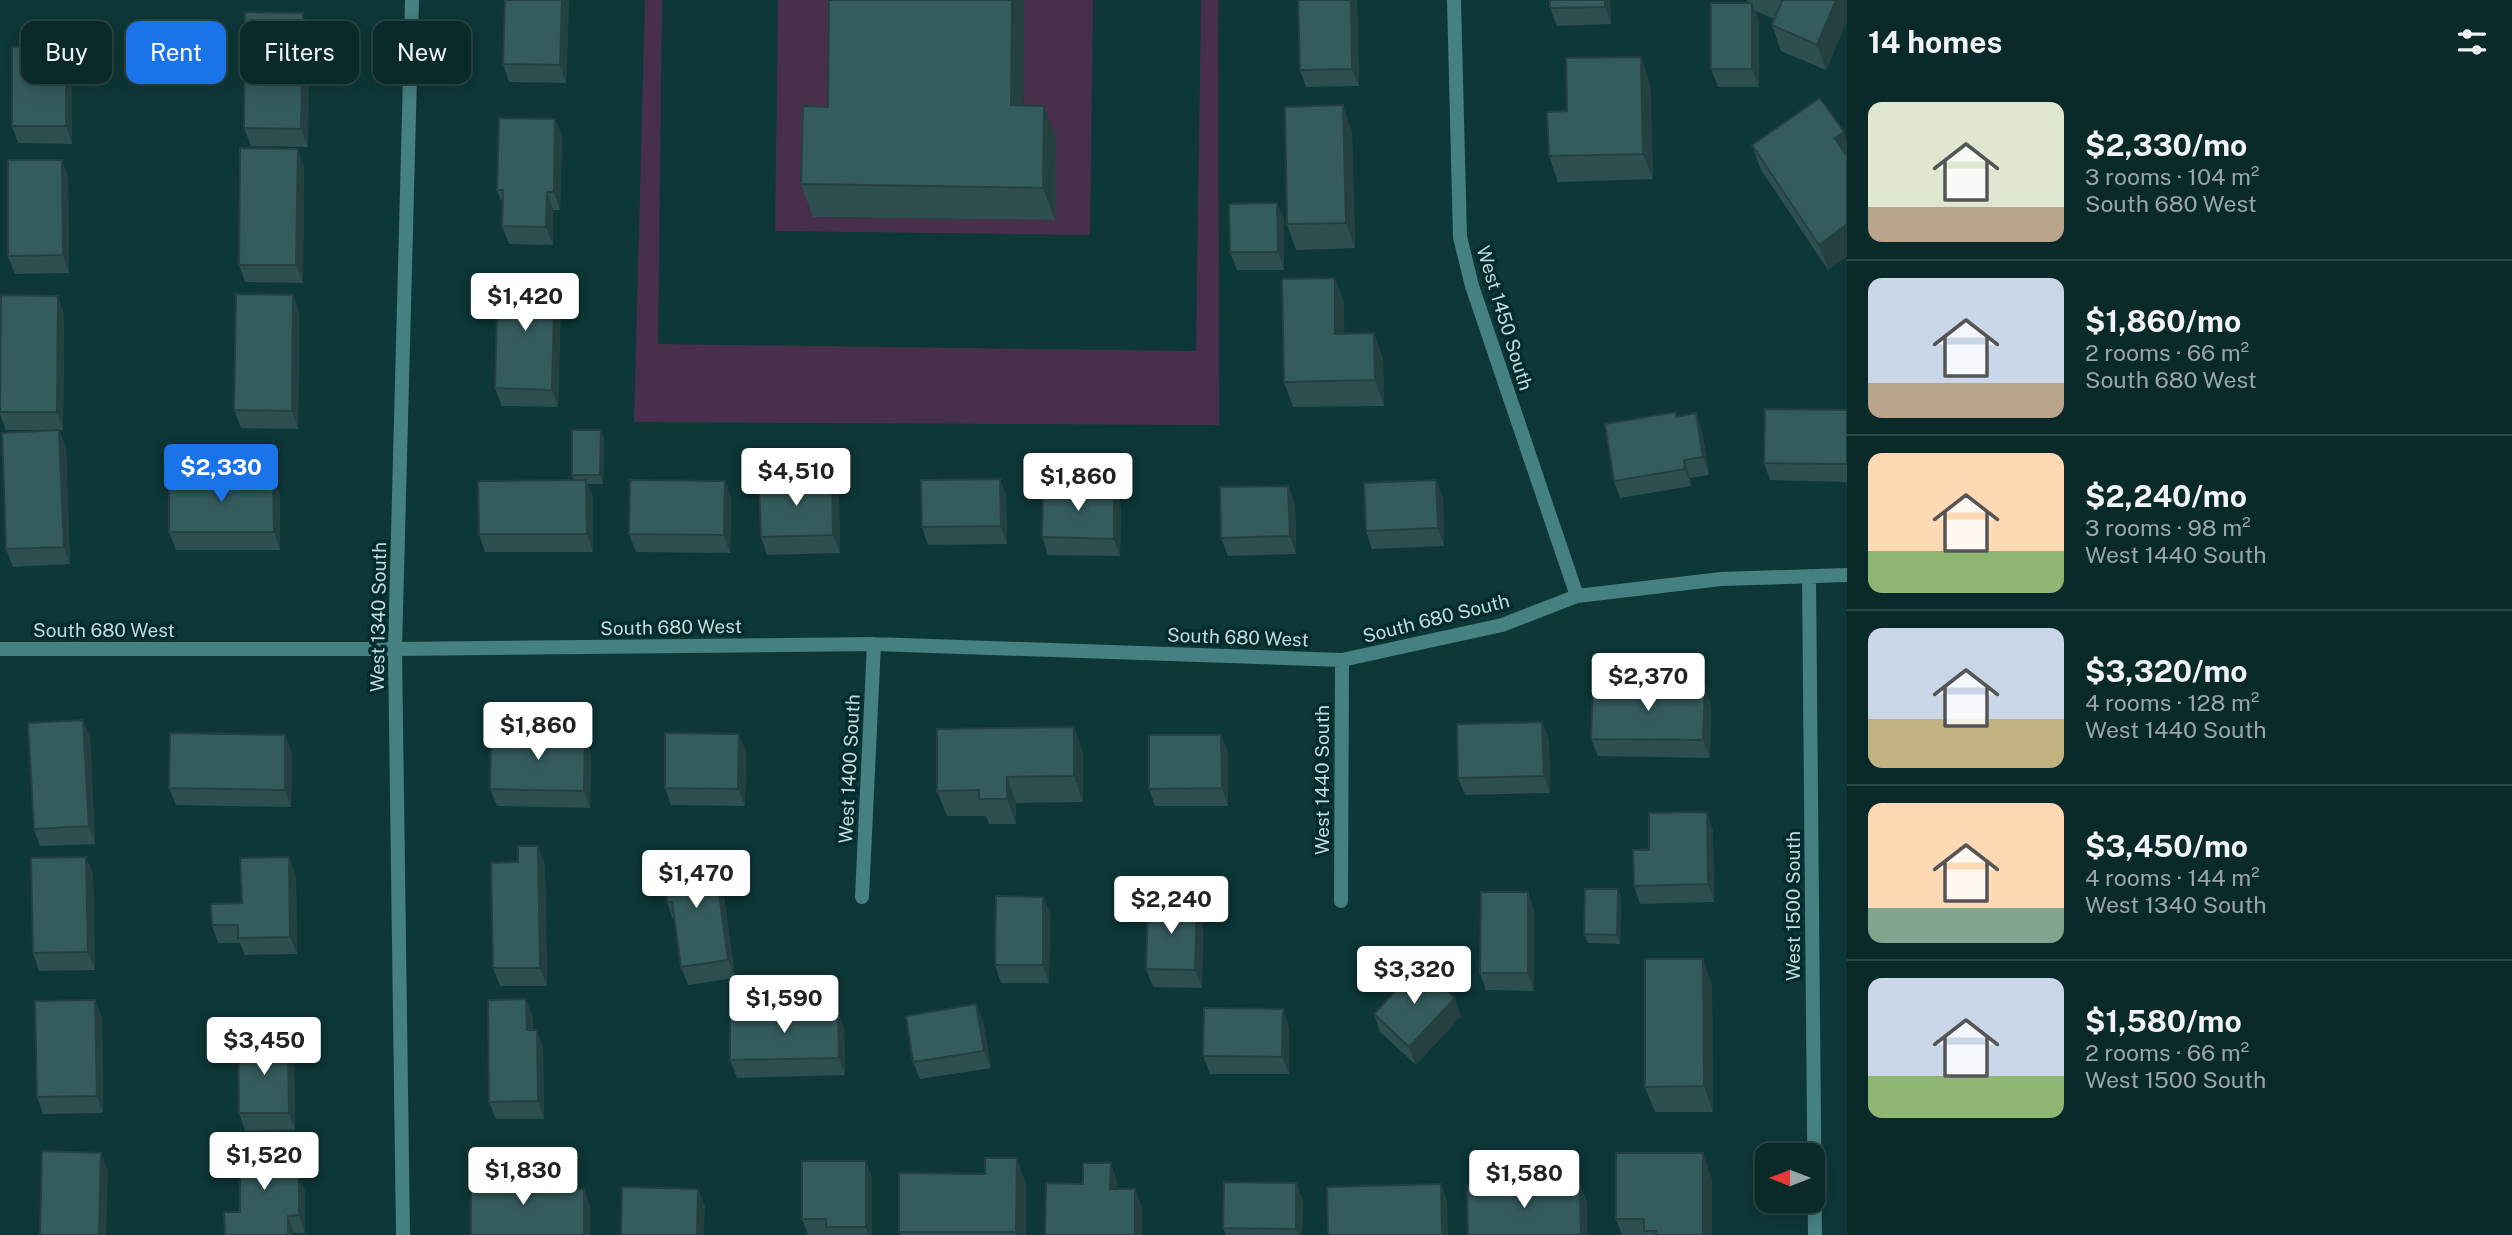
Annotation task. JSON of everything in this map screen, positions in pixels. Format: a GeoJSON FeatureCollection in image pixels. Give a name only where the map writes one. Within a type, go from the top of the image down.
{"type":"FeatureCollection","features":[{"type":"Feature","properties":{"kind":"street","name":"West 1340 South"},"geometry":{"type":"LineString","coordinates":[[403,1235],[396,649],[412,0]]}},
{"type":"Feature","properties":{"kind":"street","name":"West 1450 South"},"geometry":{"type":"LineString","coordinates":[[1454,0],[1460,237],[1472,286],[1577,596]]}},
{"type":"Feature","properties":{"kind":"street"},"geometry":{"type":"LineString","coordinates":[[1577,596],[1721,579],[1847,575]]}},
{"type":"Feature","properties":{"kind":"street","name":"West 1500 South"},"geometry":{"type":"LineString","coordinates":[[1809,576],[1815,1235]]}},
{"type":"Feature","properties":{"kind":"street","name":"South 680 South"},"geometry":{"type":"LineString","coordinates":[[1342,660],[1502,625],[1577,596]]}},
{"type":"Feature","properties":{"kind":"street","name":"South 680 West"},"geometry":{"type":"LineString","coordinates":[[0,649],[396,649],[874,644],[1342,660]]}},
{"type":"Feature","properties":{"kind":"street","name":"West 1400 South"},"geometry":{"type":"LineString","coordinates":[[862,897],[874,644]]}},
{"type":"Feature","properties":{"kind":"street","name":"West 1440 South"},"geometry":{"type":"LineString","coordinates":[[1341,901],[1342,660]]}},
{"type":"Feature","properties":{"kind":"shaded area"},"geometry":{"type":"Polygon","coordinates":[[[645,0],[662,0],[658,344],[1196,351],[1201,0],[1218,0],[1219,425],[634,422],[645,0]]]}},
{"type":"Feature","properties":{"kind":"shaded area"},"geometry":{"type":"Polygon","coordinates":[[[778,0],[842,0],[840,140],[813,217],[1054,220],[1023,137],[1024,0],[1093,0],[1090,235],[775,231],[778,0]]]}},
{"type":"Feature","properties":{"kind":"building"},"geometry":{"type":"Polygon","coordinates":[[[505,0],[562,0],[560,65],[503,64],[505,0]]]}},
{"type":"Feature","properties":{"kind":"building"},"geometry":{"type":"Polygon","coordinates":[[[829,0],[1012,0],[1011,105],[1044,106],[1043,188],[801,184],[803,106],[828,107],[829,0]]]}},
{"type":"Feature","properties":{"kind":"building"},"geometry":{"type":"Polygon","coordinates":[[[1298,0],[1351,0],[1352,69],[1300,70],[1298,0]]]}},
{"type":"Feature","properties":{"kind":"building"},"geometry":{"type":"Polygon","coordinates":[[[1550,0],[1605,0],[1605,7],[1550,8],[1550,0]]]}},
{"type":"Feature","properties":{"kind":"building"},"geometry":{"type":"Polygon","coordinates":[[[1780,0],[1836,0],[1817,45],[1772,25],[1782,1],[1780,0]]]}},
{"type":"Feature","properties":{"kind":"building"},"geometry":{"type":"Polygon","coordinates":[[[1711,3],[1752,3],[1752,69],[1711,69],[1711,3]]]}},
{"type":"Feature","properties":{"kind":"building"},"geometry":{"type":"Polygon","coordinates":[[[245,12],[303,13],[303,21],[245,21],[245,12]]]}},
{"type":"Feature","properties":{"kind":"building"},"geometry":{"type":"Polygon","coordinates":[[[12,47],[21,47],[21,84],[66,84],[66,126],[12,126],[12,47]]]}},
{"type":"Feature","properties":{"kind":"building"},"geometry":{"type":"Polygon","coordinates":[[[1641,57],[1643,154],[1549,156],[1547,112],[1567,111],[1566,58],[1641,57]]]}},
{"type":"Feature","properties":{"kind":"building"},"geometry":{"type":"Polygon","coordinates":[[[244,84],[302,84],[301,129],[244,128],[244,84]]]}},
{"type":"Feature","properties":{"kind":"building"},"geometry":{"type":"Polygon","coordinates":[[[1820,98],[1844,132],[1835,138],[1847,157],[1847,224],[1819,245],[1752,145],[1820,98]]]}},
{"type":"Feature","properties":{"kind":"building"},"geometry":{"type":"Polygon","coordinates":[[[1343,105],[1346,223],[1287,224],[1285,107],[1343,105]]]}},
{"type":"Feature","properties":{"kind":"building"},"geometry":{"type":"Polygon","coordinates":[[[499,118],[555,119],[554,192],[547,192],[546,227],[502,226],[503,190],[497,190],[499,118]]]}},
{"type":"Feature","properties":{"kind":"building"},"geometry":{"type":"Polygon","coordinates":[[[240,148],[298,149],[296,265],[239,265],[240,148]]]}},
{"type":"Feature","properties":{"kind":"building"},"geometry":{"type":"Polygon","coordinates":[[[8,160],[62,160],[63,255],[8,256],[8,160]]]}},
{"type":"Feature","properties":{"kind":"building"},"geometry":{"type":"Polygon","coordinates":[[[1277,203],[1278,252],[1230,252],[1229,204],[1277,203]]]}},
{"type":"Feature","properties":{"kind":"building"},"geometry":{"type":"Polygon","coordinates":[[[498,276],[555,278],[552,390],[495,388],[498,276]]]}},
{"type":"Feature","properties":{"kind":"building"},"geometry":{"type":"Polygon","coordinates":[[[1335,278],[1335,334],[1374,333],[1375,380],[1284,382],[1282,279],[1335,278]]]}},
{"type":"Feature","properties":{"kind":"building"},"geometry":{"type":"Polygon","coordinates":[[[236,294],[293,295],[292,411],[234,410],[236,294]]]}},
{"type":"Feature","properties":{"kind":"building"},"geometry":{"type":"Polygon","coordinates":[[[1,295],[58,296],[57,412],[0,412],[1,295]]]}},
{"type":"Feature","properties":{"kind":"building"},"geometry":{"type":"Polygon","coordinates":[[[1765,409],[1847,410],[1847,464],[1764,463],[1765,409]]]}},
{"type":"Feature","properties":{"kind":"building"},"geometry":{"type":"Polygon","coordinates":[[[1676,412],[1676,417],[1696,413],[1703,457],[1684,460],[1685,469],[1614,481],[1605,424],[1676,412]]]}},
{"type":"Feature","properties":{"kind":"building"},"geometry":{"type":"Polygon","coordinates":[[[59,430],[64,547],[6,549],[2,433],[59,430]]]}},
{"type":"Feature","properties":{"kind":"building"},"geometry":{"type":"Polygon","coordinates":[[[572,430],[601,430],[600,475],[572,475],[572,430]]]}},
{"type":"Feature","properties":{"kind":"building"},"geometry":{"type":"Polygon","coordinates":[[[169,474],[273,478],[274,532],[169,532],[169,474]]]}},
{"type":"Feature","properties":{"kind":"building"},"geometry":{"type":"Polygon","coordinates":[[[1000,479],[1001,526],[922,527],[921,480],[1000,479]]]}},
{"type":"Feature","properties":{"kind":"building"},"geometry":{"type":"Polygon","coordinates":[[[586,480],[587,534],[479,534],[478,481],[586,480]]]}},
{"type":"Feature","properties":{"kind":"building"},"geometry":{"type":"Polygon","coordinates":[[[630,480],[725,481],[724,535],[629,534],[630,480]]]}},
{"type":"Feature","properties":{"kind":"building"},"geometry":{"type":"Polygon","coordinates":[[[832,480],[833,535],[761,537],[759,481],[832,480]]]}},
{"type":"Feature","properties":{"kind":"building"},"geometry":{"type":"Polygon","coordinates":[[[1436,480],[1438,528],[1366,531],[1364,483],[1436,480]]]}},
{"type":"Feature","properties":{"kind":"building"},"geometry":{"type":"Polygon","coordinates":[[[1288,486],[1290,536],[1221,538],[1220,487],[1288,486]]]}},
{"type":"Feature","properties":{"kind":"building"},"geometry":{"type":"Polygon","coordinates":[[[1043,488],[1114,489],[1114,539],[1042,537],[1043,488]]]}},
{"type":"Feature","properties":{"kind":"building"},"geometry":{"type":"Polygon","coordinates":[[[1593,685],[1705,687],[1703,740],[1591,739],[1593,685]]]}},
{"type":"Feature","properties":{"kind":"building"},"geometry":{"type":"Polygon","coordinates":[[[83,720],[89,826],[34,829],[28,723],[83,720]]]}},
{"type":"Feature","properties":{"kind":"building"},"geometry":{"type":"Polygon","coordinates":[[[1542,722],[1544,776],[1458,778],[1457,724],[1542,722]]]}},
{"type":"Feature","properties":{"kind":"building"},"geometry":{"type":"Polygon","coordinates":[[[1074,727],[1074,776],[1007,777],[1007,799],[979,799],[979,790],[937,791],[937,729],[1074,727]]]}},
{"type":"Feature","properties":{"kind":"building"},"geometry":{"type":"Polygon","coordinates":[[[170,733],[285,735],[285,790],[169,788],[170,733]]]}},
{"type":"Feature","properties":{"kind":"building"},"geometry":{"type":"Polygon","coordinates":[[[665,733],[739,734],[738,789],[665,788],[665,733]]]}},
{"type":"Feature","properties":{"kind":"building"},"geometry":{"type":"Polygon","coordinates":[[[491,734],[585,736],[584,791],[490,789],[491,734]]]}},
{"type":"Feature","properties":{"kind":"building"},"geometry":{"type":"Polygon","coordinates":[[[1149,735],[1221,735],[1222,788],[1149,789],[1149,735]]]}},
{"type":"Feature","properties":{"kind":"building"},"geometry":{"type":"Polygon","coordinates":[[[1707,812],[1708,884],[1634,886],[1633,850],[1649,850],[1649,813],[1707,812]]]}},
{"type":"Feature","properties":{"kind":"building"},"geometry":{"type":"Polygon","coordinates":[[[518,846],[538,846],[540,968],[493,968],[491,863],[518,862],[518,846]]]}},
{"type":"Feature","properties":{"kind":"building"},"geometry":{"type":"Polygon","coordinates":[[[714,856],[728,960],[681,967],[672,902],[667,902],[661,863],[714,856]]]}},
{"type":"Feature","properties":{"kind":"building"},"geometry":{"type":"Polygon","coordinates":[[[86,857],[88,952],[33,953],[31,858],[86,857]]]}},
{"type":"Feature","properties":{"kind":"building"},"geometry":{"type":"Polygon","coordinates":[[[289,857],[290,937],[238,938],[238,925],[212,925],[211,904],[242,903],[240,858],[289,857]]]}},
{"type":"Feature","properties":{"kind":"building"},"geometry":{"type":"Polygon","coordinates":[[[1585,889],[1618,889],[1617,935],[1584,934],[1585,889]]]}},
{"type":"Feature","properties":{"kind":"building"},"geometry":{"type":"Polygon","coordinates":[[[1481,892],[1528,892],[1528,973],[1480,973],[1481,892]]]}},
{"type":"Feature","properties":{"kind":"building"},"geometry":{"type":"Polygon","coordinates":[[[996,896],[1043,897],[1043,965],[995,965],[996,896]]]}},
{"type":"Feature","properties":{"kind":"building"},"geometry":{"type":"Polygon","coordinates":[[[1148,902],[1197,903],[1195,970],[1146,969],[1148,902]]]}},
{"type":"Feature","properties":{"kind":"building"},"geometry":{"type":"Polygon","coordinates":[[[1645,959],[1703,959],[1704,1086],[1645,1087],[1645,959]]]}},
{"type":"Feature","properties":{"kind":"building"},"geometry":{"type":"Polygon","coordinates":[[[1419,965],[1455,998],[1409,1047],[1374,1014],[1419,965]]]}},
{"type":"Feature","properties":{"kind":"building"},"geometry":{"type":"Polygon","coordinates":[[[526,999],[527,1030],[537,1030],[538,1101],[489,1102],[488,1000],[526,999]]]}},
{"type":"Feature","properties":{"kind":"building"},"geometry":{"type":"Polygon","coordinates":[[[95,1000],[97,1096],[37,1097],[35,1001],[95,1000]]]}},
{"type":"Feature","properties":{"kind":"building"},"geometry":{"type":"Polygon","coordinates":[[[976,1004],[984,1051],[913,1062],[906,1016],[976,1004]]]}},
{"type":"Feature","properties":{"kind":"building"},"geometry":{"type":"Polygon","coordinates":[[[1204,1008],[1283,1009],[1282,1057],[1203,1056],[1204,1008]]]}},
{"type":"Feature","properties":{"kind":"building"},"geometry":{"type":"Polygon","coordinates":[[[838,1010],[839,1058],[730,1060],[730,1012],[838,1010]]]}},
{"type":"Feature","properties":{"kind":"building"},"geometry":{"type":"Polygon","coordinates":[[[238,1041],[288,1041],[289,1113],[239,1113],[238,1041]]]}},
{"type":"Feature","properties":{"kind":"building"},"geometry":{"type":"Polygon","coordinates":[[[240,1144],[287,1144],[287,1174],[299,1174],[299,1215],[288,1216],[288,1235],[225,1235],[224,1212],[240,1212],[240,1144]]]}},
{"type":"Feature","properties":{"kind":"building"},"geometry":{"type":"Polygon","coordinates":[[[42,1151],[101,1153],[99,1235],[40,1235],[42,1151]]]}},
{"type":"Feature","properties":{"kind":"building"},"geometry":{"type":"Polygon","coordinates":[[[1616,1153],[1703,1153],[1703,1235],[1656,1235],[1656,1231],[1644,1231],[1644,1219],[1616,1219],[1616,1153]]]}},
{"type":"Feature","properties":{"kind":"building"},"geometry":{"type":"Polygon","coordinates":[[[985,1158],[1017,1158],[1016,1232],[899,1232],[899,1173],[985,1174],[985,1158]]]}},
{"type":"Feature","properties":{"kind":"building"},"geometry":{"type":"Polygon","coordinates":[[[802,1161],[866,1161],[866,1227],[826,1227],[826,1219],[802,1219],[802,1161]]]}},
{"type":"Feature","properties":{"kind":"building"},"geometry":{"type":"Polygon","coordinates":[[[1083,1163],[1111,1163],[1110,1189],[1135,1189],[1135,1235],[1045,1235],[1046,1183],[1083,1184],[1083,1163]]]}},
{"type":"Feature","properties":{"kind":"building"},"geometry":{"type":"Polygon","coordinates":[[[471,1170],[524,1170],[524,1189],[584,1189],[584,1235],[471,1235],[471,1170]]]}},
{"type":"Feature","properties":{"kind":"building"},"geometry":{"type":"Polygon","coordinates":[[[1224,1182],[1296,1183],[1296,1229],[1223,1228],[1224,1182]]]}},
{"type":"Feature","properties":{"kind":"building"},"geometry":{"type":"Polygon","coordinates":[[[1441,1184],[1442,1235],[1328,1235],[1327,1187],[1441,1184]]]}},
{"type":"Feature","properties":{"kind":"building"},"geometry":{"type":"Polygon","coordinates":[[[1580,1185],[1581,1235],[1468,1235],[1467,1186],[1580,1185]]]}},
{"type":"Feature","properties":{"kind":"building"},"geometry":{"type":"Polygon","coordinates":[[[622,1187],[698,1189],[697,1235],[621,1235],[622,1187]]]}}]}
